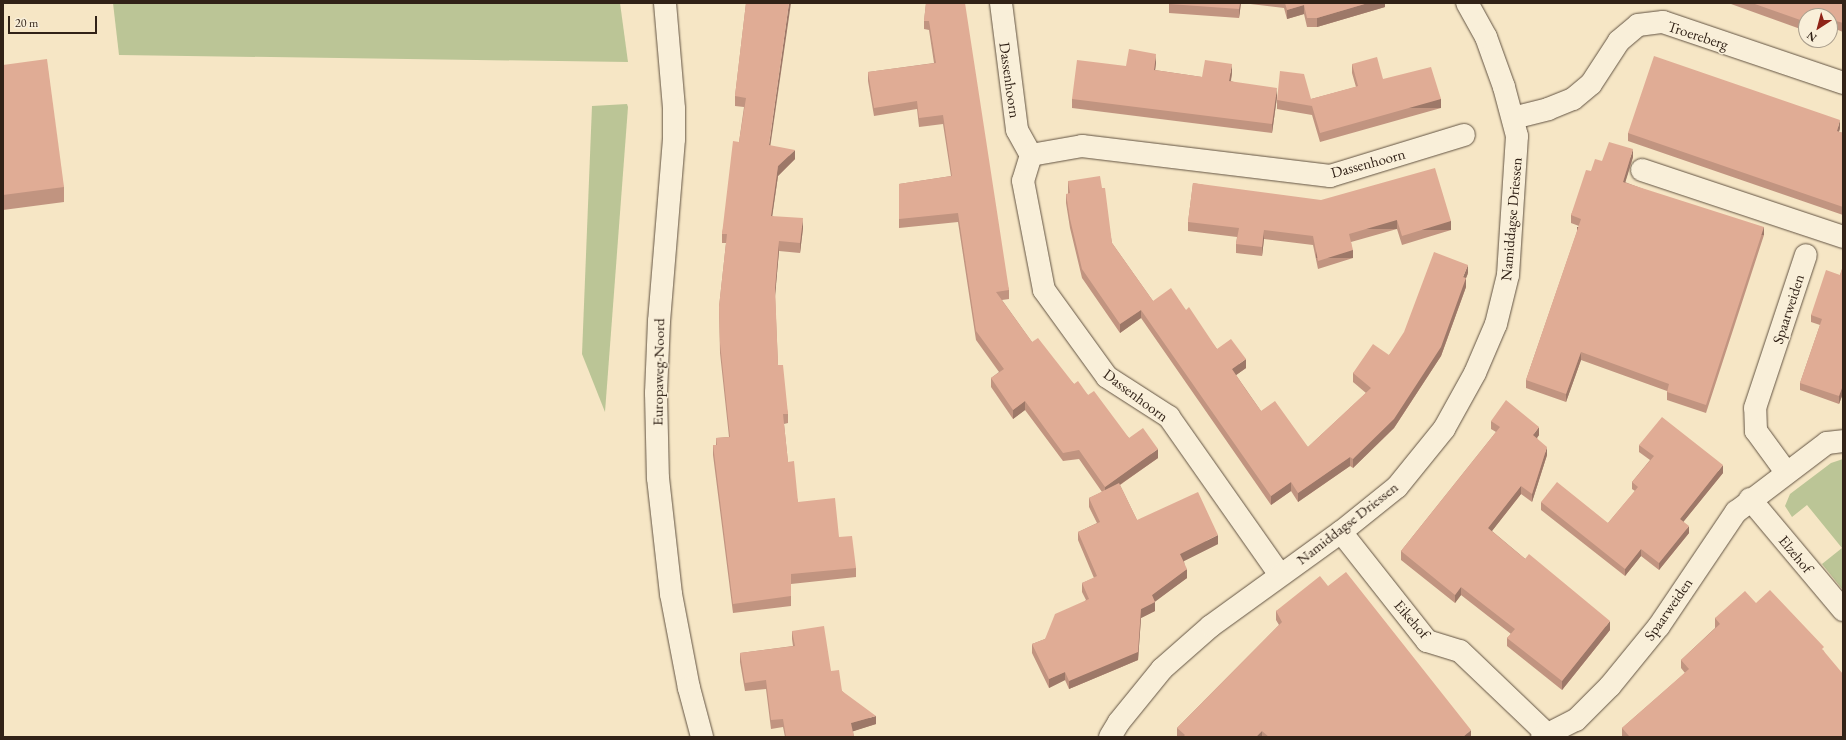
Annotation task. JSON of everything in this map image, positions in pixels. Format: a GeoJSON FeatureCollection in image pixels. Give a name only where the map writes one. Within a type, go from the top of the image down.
{"type":"FeatureCollection","features":[{"type":"Feature","properties":{"kind":"street","name":"Europaweg-Noord"},"geometry":{"type":"LineString","coordinates":[[665,3],[674,109],[674,139],[659,321],[656,393],[658,478],[671,594],[689,688],[702,737]]}},
{"type":"Feature","properties":{"kind":"street","name":"Dassenhoorn"},"geometry":{"type":"LineString","coordinates":[[1000,3],[1017,130],[1031,155],[1023,181],[1044,290],[1107,377],[1169,417],[1280,575]]}},
{"type":"Feature","properties":{"kind":"street","name":"Namiddagse Driessen"},"geometry":{"type":"LineString","coordinates":[[1110,737],[1119,722],[1162,669],[1211,626],[1341,532],[1397,486],[1444,429],[1475,373],[1496,324],[1509,267],[1517,136],[1513,118],[1486,37],[1467,3]]}},
{"type":"Feature","properties":{"kind":"street","name":"Troereberg"},"geometry":{"type":"LineString","coordinates":[[1513,118],[1548,109],[1574,99],[1591,84],[1619,41],[1638,25],[1663,22],[1843,83]]}},
{"type":"Feature","properties":{"kind":"street","name":"Dassenhoorn"},"geometry":{"type":"LineString","coordinates":[[1031,155],[1082,146],[1330,176],[1464,135]]}},
{"type":"Feature","properties":{"kind":"street"},"geometry":{"type":"LineString","coordinates":[[1642,170],[1843,237]]}},
{"type":"Feature","properties":{"kind":"street","name":"Spaarweiden"},"geometry":{"type":"LineString","coordinates":[[1786,472],[1756,431],[1755,408],[1806,255]]}},
{"type":"Feature","properties":{"kind":"street","name":"Spaarweiden"},"geometry":{"type":"LineString","coordinates":[[1546,736],[1576,720],[1610,686],[1659,626],[1723,527],[1750,499],[1827,443],[1843,441]]}},
{"type":"Feature","properties":{"kind":"street","name":"Elzehof"},"geometry":{"type":"LineString","coordinates":[[1750,499],[1843,610]]}},
{"type":"Feature","properties":{"kind":"street","name":"Eikehof"},"geometry":{"type":"LineString","coordinates":[[1341,532],[1427,640],[1460,651],[1546,736]]}},
{"type":"Feature","properties":{"kind":"green space"},"geometry":{"type":"Polygon","coordinates":[[[113,3],[620,3],[628,62],[119,55],[113,3]]]}},
{"type":"Feature","properties":{"kind":"green space"},"geometry":{"type":"Polygon","coordinates":[[[627,104],[628,107],[605,412],[582,354],[592,106],[627,104]]]}},
{"type":"Feature","properties":{"kind":"green space"},"geometry":{"type":"Polygon","coordinates":[[[1843,459],[1843,590],[1822,564],[1842,548],[1807,505],[1792,517],[1785,506],[1790,494],[1831,463],[1843,459]]]}},
{"type":"Feature","properties":{"kind":"building"},"geometry":{"type":"Polygon","coordinates":[[[746,3],[789,3],[769,145],[795,150],[778,166],[771,216],[803,218],[800,243],[779,241],[775,288],[778,365],[783,365],[788,414],[783,414],[788,462],[794,461],[798,502],[835,498],[839,537],[852,536],[856,568],[791,574],[791,596],[733,604],[713,445],[717,445],[716,438],[730,437],[720,343],[719,307],[727,234],[722,234],[733,141],[739,142],[746,98],[735,96],[746,3]]]}},
{"type":"Feature","properties":{"kind":"building"},"geometry":{"type":"Polygon","coordinates":[[[926,3],[965,3],[1009,290],[996,292],[1032,342],[1038,338],[1074,384],[1078,381],[1088,395],[1094,391],[1129,438],[1143,428],[1158,449],[1105,487],[1079,450],[1063,453],[1025,401],[1013,410],[991,378],[1004,369],[976,331],[958,213],[899,219],[899,184],[952,176],[943,115],[919,118],[917,101],[874,108],[868,72],[936,63],[929,21],[924,21],[926,3]]]}},
{"type":"Feature","properties":{"kind":"building"},"geometry":{"type":"Polygon","coordinates":[[[1169,3],[1240,3],[1239,9],[1169,3]]]}},
{"type":"Feature","properties":{"kind":"building"},"geometry":{"type":"Polygon","coordinates":[[[1285,3],[1368,3],[1317,18],[1307,18],[1304,5],[1287,10],[1285,3]]]}},
{"type":"Feature","properties":{"kind":"building"},"geometry":{"type":"Polygon","coordinates":[[[1752,3],[1843,3],[1843,23],[1838,22],[1838,8],[1798,8],[1798,19],[1752,3]]]}},
{"type":"Feature","properties":{"kind":"building"},"geometry":{"type":"Polygon","coordinates":[[[1129,49],[1156,54],[1154,70],[1202,77],[1205,60],[1232,64],[1229,81],[1277,88],[1272,124],[1072,99],[1077,60],[1126,66],[1129,49]]]}},
{"type":"Feature","properties":{"kind":"building"},"geometry":{"type":"Polygon","coordinates":[[[1654,56],[1840,120],[1837,131],[1843,133],[1843,207],[1628,133],[1654,56]]]}},
{"type":"Feature","properties":{"kind":"building"},"geometry":{"type":"Polygon","coordinates":[[[1377,57],[1383,79],[1431,67],[1441,99],[1320,133],[1312,106],[1277,100],[1280,71],[1304,74],[1311,99],[1358,86],[1352,64],[1377,57]]]}},
{"type":"Feature","properties":{"kind":"building"},"geometry":{"type":"Polygon","coordinates":[[[47,59],[64,187],[3,195],[3,65],[47,59]]]}},
{"type":"Feature","properties":{"kind":"building"},"geometry":{"type":"Polygon","coordinates":[[[1609,142],[1633,149],[1623,182],[1764,227],[1706,405],[1667,392],[1669,384],[1581,352],[1566,394],[1526,380],[1581,219],[1571,215],[1586,170],[1591,171],[1595,159],[1602,161],[1609,142]]]}},
{"type":"Feature","properties":{"kind":"building"},"geometry":{"type":"Polygon","coordinates":[[[1435,168],[1451,221],[1402,236],[1397,220],[1349,234],[1353,250],[1318,261],[1313,236],[1264,230],[1262,247],[1236,244],[1239,228],[1188,222],[1193,183],[1321,200],[1435,168]]]}},
{"type":"Feature","properties":{"kind":"building"},"geometry":{"type":"Polygon","coordinates":[[[1100,176],[1102,188],[1105,188],[1112,243],[1153,301],[1171,288],[1186,310],[1189,307],[1217,349],[1231,339],[1246,359],[1232,369],[1246,390],[1261,411],[1275,401],[1308,447],[1371,388],[1353,373],[1373,344],[1389,355],[1404,332],[1434,252],[1468,265],[1463,277],[1466,278],[1441,347],[1394,419],[1353,459],[1350,457],[1298,493],[1291,482],[1271,496],[1141,310],[1120,324],[1082,269],[1070,219],[1066,194],[1070,193],[1068,181],[1100,176]]]}},
{"type":"Feature","properties":{"kind":"building"},"geometry":{"type":"Polygon","coordinates":[[[1843,266],[1843,389],[1842,388],[1839,396],[1800,383],[1822,319],[1811,315],[1826,270],[1840,275],[1843,266]]]}},
{"type":"Feature","properties":{"kind":"building"},"geometry":{"type":"Polygon","coordinates":[[[1506,400],[1539,427],[1533,435],[1547,447],[1532,494],[1521,486],[1488,528],[1525,559],[1529,554],[1610,621],[1562,681],[1507,638],[1515,629],[1461,587],[1455,595],[1401,551],[1500,427],[1491,421],[1506,400]]]}},
{"type":"Feature","properties":{"kind":"building"},"geometry":{"type":"Polygon","coordinates":[[[1662,417],[1723,465],[1680,519],[1689,526],[1659,563],[1641,549],[1625,569],[1541,502],[1557,482],[1608,523],[1638,487],[1632,482],[1654,456],[1639,445],[1662,417]]]}},
{"type":"Feature","properties":{"kind":"building"},"geometry":{"type":"Polygon","coordinates":[[[1119,483],[1137,520],[1198,492],[1218,535],[1180,554],[1187,569],[1152,595],[1155,602],[1141,609],[1138,652],[1069,681],[1065,672],[1049,679],[1032,644],[1045,639],[1055,614],[1089,599],[1082,583],[1097,576],[1078,532],[1100,522],[1089,498],[1119,483]]]}},
{"type":"Feature","properties":{"kind":"building"},"geometry":{"type":"Polygon","coordinates":[[[1346,572],[1471,730],[1463,737],[1269,737],[1262,731],[1256,737],[1183,737],[1185,735],[1177,728],[1282,622],[1276,611],[1320,576],[1328,586],[1346,572]]]}},
{"type":"Feature","properties":{"kind":"building"},"geometry":{"type":"Polygon","coordinates":[[[1770,590],[1824,647],[1822,649],[1843,674],[1843,737],[1628,737],[1629,736],[1622,728],[1689,669],[1681,660],[1720,624],[1715,618],[1745,591],[1756,603],[1770,590]]]}},
{"type":"Feature","properties":{"kind":"building"},"geometry":{"type":"Polygon","coordinates":[[[824,626],[831,671],[839,670],[842,691],[876,716],[851,723],[854,737],[786,737],[783,719],[771,720],[766,680],[745,683],[740,653],[795,646],[792,631],[824,626]]]}}]}
